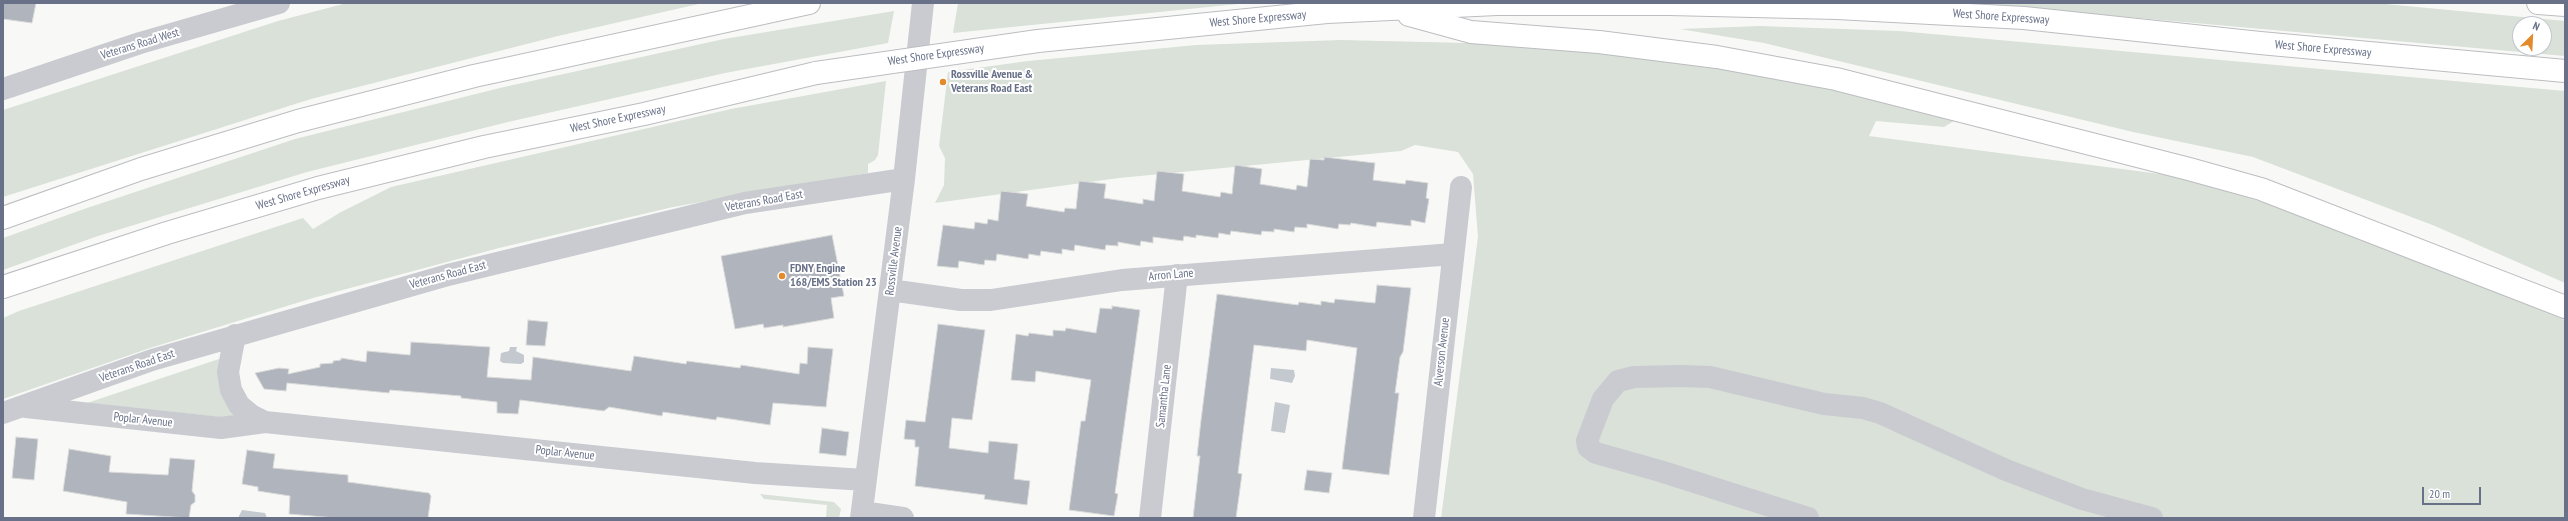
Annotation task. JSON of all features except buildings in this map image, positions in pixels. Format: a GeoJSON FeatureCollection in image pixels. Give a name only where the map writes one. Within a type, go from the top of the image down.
{"type":"FeatureCollection","features":[{"type":"Feature","properties":{"kind":"highway"},"geometry":{"type":"LineString","coordinates":[[3,218],[141,169],[298,121],[481,74],[809,3]]}},
{"type":"Feature","properties":{"kind":"highway"},"geometry":{"type":"LineString","coordinates":[[2538,3],[2565,5]]}},
{"type":"Feature","properties":{"kind":"highway","name":"West Shore Expressway"},"geometry":{"type":"LineString","coordinates":[[3,287],[167,233],[318,188],[484,147],[644,114],[816,73],[1038,41],[1327,12],[1497,4],[1669,4],[1837,8],[2024,18],[2260,43],[2565,72]]}},
{"type":"Feature","properties":{"kind":"highway"},"geometry":{"type":"LineString","coordinates":[[1390,10],[1471,32],[1599,42],[1717,57],[1836,79],[2189,169],[2261,189],[2565,308]]}},
{"type":"Feature","properties":{"kind":"highway"},"geometry":{"type":"LineString","coordinates":[[3,300],[165,240],[318,188]]}},
{"type":"Feature","properties":{"kind":"street","name":"Veterans Road West"},"geometry":{"type":"LineString","coordinates":[[5,83],[279,3]]}},
{"type":"Feature","properties":{"kind":"street","name":"Rossville Avenue"},"geometry":{"type":"LineString","coordinates":[[861,515],[904,179],[923,3]]}},
{"type":"Feature","properties":{"kind":"street","name":"Veterans Road East"},"geometry":{"type":"LineString","coordinates":[[11,410],[152,360],[448,274],[745,203],[904,179]]}},
{"type":"Feature","properties":{"kind":"street","name":"Alverson Avenue"},"geometry":{"type":"LineString","coordinates":[[1424,518],[1461,187]]}},
{"type":"Feature","properties":{"kind":"street","name":"Arron Lane"},"geometry":{"type":"LineString","coordinates":[[890,290],[961,300],[991,300],[1122,280],[1177,274],[1453,254]]}},
{"type":"Feature","properties":{"kind":"street","name":"Samantha Lane"},"geometry":{"type":"LineString","coordinates":[[1150,518],[1177,274]]}},
{"type":"Feature","properties":{"kind":"street","name":"Poplar Avenue"},"geometry":{"type":"LineString","coordinates":[[235,335],[228,372],[231,390],[239,405],[251,415],[265,422]]}},
{"type":"Feature","properties":{"kind":"street"},"geometry":{"type":"LineString","coordinates":[[1808,518],[1660,471],[1596,453],[1588,447],[1588,441],[1603,399],[1618,381],[1634,377],[1710,377],[1817,402],[1863,408],[1880,413],[2006,470],[2082,499],[2152,518]]}},
{"type":"Feature","properties":{"kind":"street","name":"Poplar Avenue"},"geometry":{"type":"LineString","coordinates":[[11,410],[221,428],[265,422],[755,473],[865,480]]}},
{"type":"Feature","properties":{"kind":"street"},"geometry":{"type":"LineString","coordinates":[[861,515],[903,518]]}},
{"type":"Feature","properties":{"kind":"shaded area"},"geometry":{"type":"Polygon","coordinates":[[[347,3],[703,3],[558,36],[311,99],[3,197],[3,110],[278,21],[347,3]]]}},
{"type":"Feature","properties":{"kind":"shaded area"},"geometry":{"type":"Polygon","coordinates":[[[958,3],[1248,3],[953,33],[958,3]]]}},
{"type":"Feature","properties":{"kind":"shaded area"},"geometry":{"type":"Polygon","coordinates":[[[1970,3],[2375,3],[2512,16],[2512,51],[1970,3]]]}},
{"type":"Feature","properties":{"kind":"shaded area"},"geometry":{"type":"Polygon","coordinates":[[[894,11],[888,43],[725,73],[508,122],[307,172],[98,236],[3,270],[3,238],[84,209],[295,139],[504,87],[724,39],[894,11]]]}},
{"type":"Feature","properties":{"kind":"shaded area"},"geometry":{"type":"Polygon","coordinates":[[[2552,20],[2565,21],[2565,56],[2552,55],[2552,20]]]}},
{"type":"Feature","properties":{"kind":"shaded area"},"geometry":{"type":"Polygon","coordinates":[[[1760,26],[1899,31],[2565,91],[2565,283],[2435,226],[2253,157],[2133,132],[1764,43],[1680,29],[1760,26]]]}},
{"type":"Feature","properties":{"kind":"shaded area"},"geometry":{"type":"Polygon","coordinates":[[[1341,40],[1508,44],[1686,61],[1844,89],[1962,116],[1944,127],[1876,121],[1869,136],[2183,177],[2306,216],[2565,320],[2565,518],[1441,518],[1478,237],[1473,174],[1458,152],[1415,145],[1401,151],[1119,178],[935,203],[944,185],[945,158],[939,146],[948,72],[1028,61],[1196,45],[1341,40]]]}},
{"type":"Feature","properties":{"kind":"shaded area"},"geometry":{"type":"Polygon","coordinates":[[[886,81],[878,155],[875,160],[868,164],[868,173],[673,207],[499,248],[313,298],[150,348],[3,399],[3,318],[19,311],[303,218],[313,229],[341,212],[391,187],[731,109],[886,81]]]}},
{"type":"Feature","properties":{"kind":"shaded area"},"geometry":{"type":"Polygon","coordinates":[[[510,347],[517,347],[516,351],[524,355],[524,362],[521,364],[503,363],[500,361],[501,353],[509,351],[510,347]]]}},
{"type":"Feature","properties":{"kind":"shaded area"},"geometry":{"type":"Polygon","coordinates":[[[219,359],[239,419],[87,403],[219,359]]]}},
{"type":"Feature","properties":{"kind":"shaded area"},"geometry":{"type":"Polygon","coordinates":[[[1271,368],[1294,370],[1295,376],[1292,383],[1270,379],[1271,368]]]}},
{"type":"Feature","properties":{"kind":"shaded area"},"geometry":{"type":"Polygon","coordinates":[[[1275,402],[1290,405],[1285,433],[1271,431],[1275,402]]]}},
{"type":"Feature","properties":{"kind":"shaded area"},"geometry":{"type":"Polygon","coordinates":[[[760,494],[834,502],[841,509],[839,518],[826,518],[827,505],[764,499],[760,494]]]}},
{"type":"Feature","properties":{"kind":"shaded area"},"geometry":{"type":"Polygon","coordinates":[[[242,510],[265,513],[267,518],[238,518],[242,510]]]}},
{"type":"Feature","properties":{"kind":"place","name":"Rossville Avenue & Veterans Road East"},"geometry":{"type":"Point","coordinates":[943,82]}},
{"type":"Feature","properties":{"kind":"place","name":"FDNY Engine 168/EMS Station 23"},"geometry":{"type":"Point","coordinates":[782,276]}}]}
